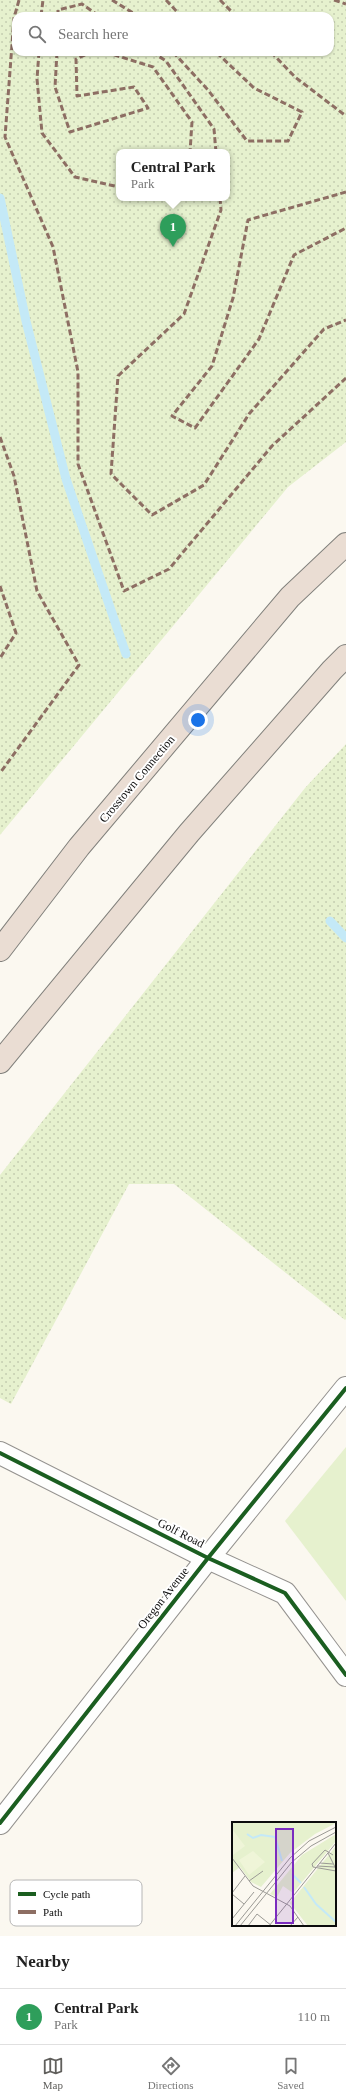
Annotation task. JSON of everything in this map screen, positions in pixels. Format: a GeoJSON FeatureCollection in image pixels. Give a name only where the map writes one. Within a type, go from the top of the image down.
{"type":"FeatureCollection","features":[{"type":"Feature","properties":{"kind":"highway","name":"Crosstown Connection"},"geometry":{"type":"LineString","coordinates":[[0,950],[79,847],[290,597],[346,544]]}},
{"type":"Feature","properties":{"kind":"highway"},"geometry":{"type":"LineString","coordinates":[[0,1062],[189,834],[332,670],[346,656]]}},
{"type":"Feature","properties":{"kind":"street","name":"Oregon Avenue"},"geometry":{"type":"LineString","coordinates":[[0,1823],[208,1558],[346,1388]]}},
{"type":"Feature","properties":{"kind":"street","name":"Golf Road"},"geometry":{"type":"LineString","coordinates":[[0,1453],[208,1558],[286,1593],[346,1675]]}},
{"type":"Feature","properties":{"kind":"green space"},"geometry":{"type":"Polygon","coordinates":[[[0,0],[346,0],[346,442],[288,487],[0,835],[0,0]]]}},
{"type":"Feature","properties":{"kind":"green space"},"geometry":{"type":"Polygon","coordinates":[[[346,744],[346,1319],[345,1320],[174,1184],[129,1184],[11,1404],[0,1398],[0,1175],[305,788],[346,744]]]}},
{"type":"Feature","properties":{"kind":"green space"},"geometry":{"type":"Polygon","coordinates":[[[346,1447],[346,1601],[285,1521],[346,1447]]]}},
{"type":"Feature","properties":{"kind":"waterway"},"geometry":{"type":"LineString","coordinates":[[0,198],[26,321],[66,479],[126,654]]}},
{"type":"Feature","properties":{"kind":"waterway"},"geometry":{"type":"LineString","coordinates":[[330,921],[346,938]]}},
{"type":"Feature","properties":{"kind":"marked path"},"geometry":{"type":"LineString","coordinates":[[16,12],[19,0]]}},
{"type":"Feature","properties":{"kind":"marked path"},"geometry":{"type":"LineString","coordinates":[[42,12],[43,0]]}},
{"type":"Feature","properties":{"kind":"marked path"},"geometry":{"type":"LineString","coordinates":[[112,0],[132,12]]}},
{"type":"Feature","properties":{"kind":"marked path"},"geometry":{"type":"LineString","coordinates":[[166,0],[177,12]]}},
{"type":"Feature","properties":{"kind":"marked path"},"geometry":{"type":"LineString","coordinates":[[220,0],[232,12]]}},
{"type":"Feature","properties":{"kind":"marked path"},"geometry":{"type":"LineString","coordinates":[[334,0],[346,4]]}},
{"type":"Feature","properties":{"kind":"marked path"},"geometry":{"type":"LineString","coordinates":[[58,12],[58,10],[82,4],[93,12]]}},
{"type":"Feature","properties":{"kind":"marked path"},"geometry":{"type":"LineString","coordinates":[[12,44],[5,137],[53,247],[78,372],[78,464],[124,591],[169,569],[272,446],[346,378]]}},
{"type":"Feature","properties":{"kind":"marked path"},"geometry":{"type":"LineString","coordinates":[[39,56],[37,79],[42,133],[75,177],[116,186]]}},
{"type":"Feature","properties":{"kind":"marked path"},"geometry":{"type":"LineString","coordinates":[[57,56],[55,87],[70,132],[148,108],[134,87],[77,96],[76,59],[82,56]]}},
{"type":"Feature","properties":{"kind":"marked path"},"geometry":{"type":"LineString","coordinates":[[118,56],[153,67],[192,122],[190,149]]}},
{"type":"Feature","properties":{"kind":"marked path"},"geometry":{"type":"LineString","coordinates":[[158,56],[166,61],[214,129],[216,149]]}},
{"type":"Feature","properties":{"kind":"marked path"},"geometry":{"type":"LineString","coordinates":[[177,56],[208,90],[247,141],[288,141],[302,112],[254,88],[220,56]]}},
{"type":"Feature","properties":{"kind":"marked path"},"geometry":{"type":"LineString","coordinates":[[275,56],[295,77],[346,116]]}},
{"type":"Feature","properties":{"kind":"marked path"},"geometry":{"type":"LineString","coordinates":[[346,192],[248,220],[233,298],[212,366],[172,416],[195,428],[259,339],[294,255],[346,228]]}},
{"type":"Feature","properties":{"kind":"marked path"},"geometry":{"type":"LineString","coordinates":[[220,201],[221,210],[184,314],[118,376],[111,474],[152,515],[204,485],[249,414],[324,329],[346,320]]}},
{"type":"Feature","properties":{"kind":"marked path"},"geometry":{"type":"LineString","coordinates":[[0,437],[14,476],[37,591],[79,665],[0,773]]}},
{"type":"Feature","properties":{"kind":"marked path"},"geometry":{"type":"LineString","coordinates":[[0,586],[16,633],[0,658]]}},
{"type":"Feature","properties":{"kind":"cycle path"},"geometry":{"type":"LineString","coordinates":[[0,1823],[208,1558],[346,1388]]}},
{"type":"Feature","properties":{"kind":"cycle path"},"geometry":{"type":"LineString","coordinates":[[0,1453],[208,1558],[285,1593],[346,1675]]}},
{"type":"Feature","properties":{"kind":"place","name":"Central Park"},"geometry":{"type":"Point","coordinates":[173,247]}}]}
